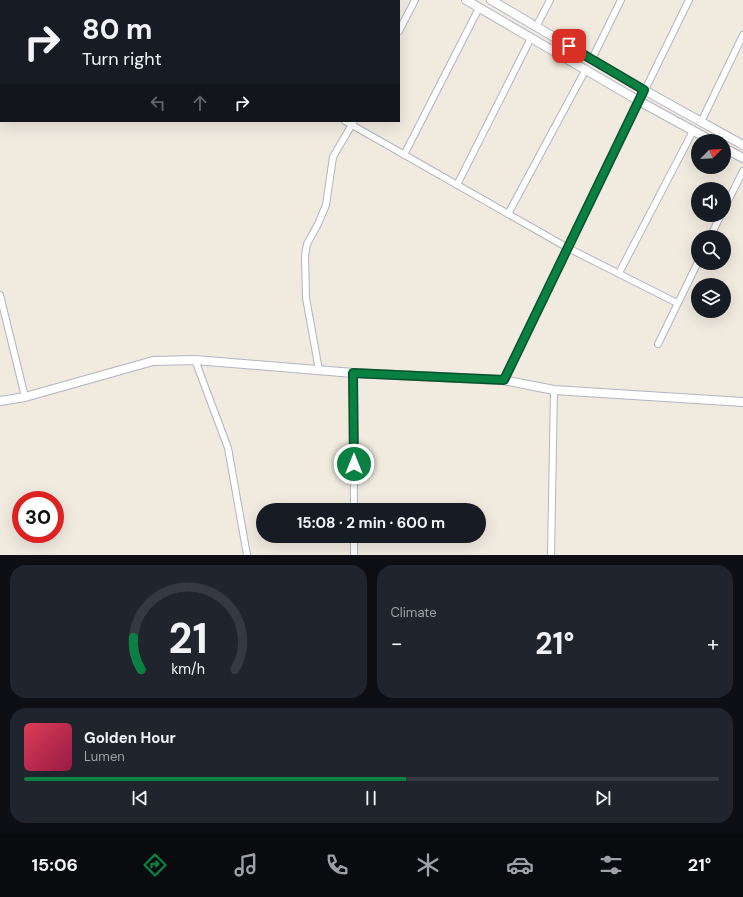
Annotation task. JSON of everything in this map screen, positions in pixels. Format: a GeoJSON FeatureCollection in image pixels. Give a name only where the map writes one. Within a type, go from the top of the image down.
{"type":"FeatureCollection","features":[{"type":"Feature","properties":{"kind":"street"},"geometry":{"type":"LineString","coordinates":[[400,29],[414,0]]}},
{"type":"Feature","properties":{"kind":"street"},"geometry":{"type":"LineString","coordinates":[[466,0],[699,134]]}},
{"type":"Feature","properties":{"kind":"street"},"geometry":{"type":"LineString","coordinates":[[491,0],[644,90],[743,145]]}},
{"type":"Feature","properties":{"kind":"street"},"geometry":{"type":"LineString","coordinates":[[536,27],[550,0]]}},
{"type":"Feature","properties":{"kind":"street"},"geometry":{"type":"LineString","coordinates":[[592,59],[621,0]]}},
{"type":"Feature","properties":{"kind":"street"},"geometry":{"type":"LineString","coordinates":[[504,380],[689,0]]}},
{"type":"Feature","properties":{"kind":"street"},"geometry":{"type":"LineString","coordinates":[[404,155],[479,8]]}},
{"type":"Feature","properties":{"kind":"street"},"geometry":{"type":"LineString","coordinates":[[701,122],[743,35]]}},
{"type":"Feature","properties":{"kind":"street"},"geometry":{"type":"LineString","coordinates":[[457,185],[531,38]]}},
{"type":"Feature","properties":{"kind":"street"},"geometry":{"type":"LineString","coordinates":[[508,214],[586,70]]}},
{"type":"Feature","properties":{"kind":"street"},"geometry":{"type":"LineString","coordinates":[[319,370],[306,298],[304,256],[307,244],[326,205],[333,157],[340,142],[353,123],[404,155],[568,248],[677,303]]}},
{"type":"Feature","properties":{"kind":"street"},"geometry":{"type":"LineString","coordinates":[[619,273],[693,131]]}},
{"type":"Feature","properties":{"kind":"street"},"geometry":{"type":"LineString","coordinates":[[731,152],[743,158]]}},
{"type":"Feature","properties":{"kind":"street"},"geometry":{"type":"LineString","coordinates":[[731,195],[743,171]]}},
{"type":"Feature","properties":{"kind":"street"},"geometry":{"type":"LineString","coordinates":[[658,344],[694,270]]}},
{"type":"Feature","properties":{"kind":"street"},"geometry":{"type":"LineString","coordinates":[[0,295],[25,397]]}},
{"type":"Feature","properties":{"kind":"street"},"geometry":{"type":"LineString","coordinates":[[195,360],[228,448],[247,555]]}},
{"type":"Feature","properties":{"kind":"street"},"geometry":{"type":"LineString","coordinates":[[0,401],[25,397],[153,361],[195,360],[353,373],[504,380],[554,390],[743,402]]}},
{"type":"Feature","properties":{"kind":"street"},"geometry":{"type":"LineString","coordinates":[[353,373],[354,503]]}},
{"type":"Feature","properties":{"kind":"street"},"geometry":{"type":"LineString","coordinates":[[552,555],[554,390]]}},
{"type":"Feature","properties":{"kind":"street"},"geometry":{"type":"LineString","coordinates":[[354,543],[354,555]]}},
{"type":"Feature","properties":{"kind":"route"},"geometry":{"type":"LineString","coordinates":[[354,464],[353,373],[504,380],[644,90],[569,46]]}}]}
